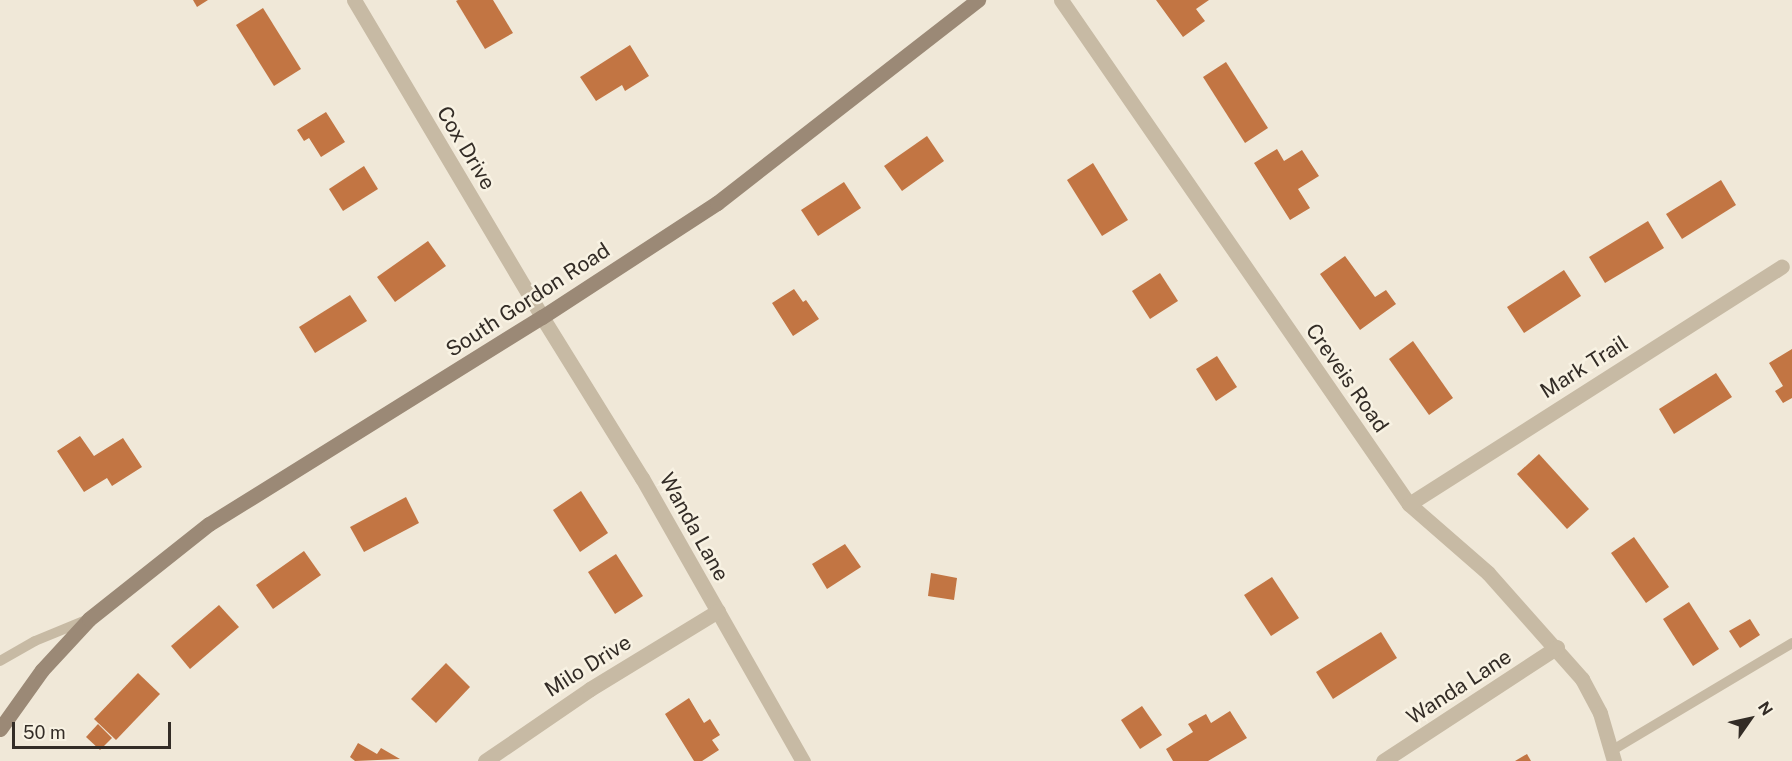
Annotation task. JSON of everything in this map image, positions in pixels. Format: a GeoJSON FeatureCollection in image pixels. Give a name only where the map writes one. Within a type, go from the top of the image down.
{"type":"FeatureCollection","features":[{"type":"Feature","properties":{"kind":"street","name":"Cox Drive"},"geometry":{"type":"LineString","coordinates":[[354,0],[542,317]]}},
{"type":"Feature","properties":{"kind":"street","name":"South Gordon Road"},"geometry":{"type":"LineString","coordinates":[[0,729],[42,670],[89,619],[209,524],[542,317],[717,203],[978,0]]}},
{"type":"Feature","properties":{"kind":"street","name":"Creveis Road"},"geometry":{"type":"LineString","coordinates":[[1061,0],[1408,504],[1488,573],[1557,648],[1582,679],[1600,713],[1613,756]]}},
{"type":"Feature","properties":{"kind":"street","name":"Mark Trail"},"geometry":{"type":"LineString","coordinates":[[1408,504],[1782,266]]}},
{"type":"Feature","properties":{"kind":"street","name":"Wanda Lane"},"geometry":{"type":"LineString","coordinates":[[542,317],[642,478],[803,761]]}},
{"type":"Feature","properties":{"kind":"street","name":"Milo Drive"},"geometry":{"type":"LineString","coordinates":[[485,761],[590,688],[718,611]]}},
{"type":"Feature","properties":{"kind":"street","name":"Wanda Lane"},"geometry":{"type":"LineString","coordinates":[[1383,761],[1557,648]]}},
{"type":"Feature","properties":{"kind":"lane","name":"South Gordon Road"},"geometry":{"type":"LineString","coordinates":[[0,661],[35,641],[89,619]]}},
{"type":"Feature","properties":{"kind":"lane"},"geometry":{"type":"LineString","coordinates":[[1613,756],[1792,643]]}},
{"type":"Feature","properties":{"kind":"building"},"geometry":{"type":"Polygon","coordinates":[[[193,0],[208,0],[197,7],[193,0]]]}},
{"type":"Feature","properties":{"kind":"building"},"geometry":{"type":"Polygon","coordinates":[[[493,0],[513,33],[485,49],[456,1],[493,0]]]}},
{"type":"Feature","properties":{"kind":"building"},"geometry":{"type":"Polygon","coordinates":[[[1156,0],[1209,0],[1196,9],[1205,21],[1183,37],[1156,0]]]}},
{"type":"Feature","properties":{"kind":"building"},"geometry":{"type":"Polygon","coordinates":[[[263,8],[301,69],[274,86],[236,25],[263,8]]]}},
{"type":"Feature","properties":{"kind":"building"},"geometry":{"type":"Polygon","coordinates":[[[630,45],[649,76],[625,91],[622,85],[596,101],[580,77],[630,45]]]}},
{"type":"Feature","properties":{"kind":"building"},"geometry":{"type":"Polygon","coordinates":[[[1226,62],[1268,128],[1245,143],[1203,77],[1226,62]]]}},
{"type":"Feature","properties":{"kind":"building"},"geometry":{"type":"Polygon","coordinates":[[[326,112],[345,142],[321,157],[309,138],[304,141],[297,130],[326,112]]]}},
{"type":"Feature","properties":{"kind":"building"},"geometry":{"type":"Polygon","coordinates":[[[927,136],[944,161],[902,191],[884,166],[927,136]]]}},
{"type":"Feature","properties":{"kind":"building"},"geometry":{"type":"Polygon","coordinates":[[[1277,149],[1284,161],[1302,150],[1319,176],[1298,189],[1310,208],[1290,220],[1254,163],[1277,149]]]}},
{"type":"Feature","properties":{"kind":"building"},"geometry":{"type":"Polygon","coordinates":[[[1093,163],[1128,220],[1102,236],[1067,180],[1093,163]]]}},
{"type":"Feature","properties":{"kind":"building"},"geometry":{"type":"Polygon","coordinates":[[[364,166],[378,189],[343,211],[329,189],[364,166]]]}},
{"type":"Feature","properties":{"kind":"building"},"geometry":{"type":"Polygon","coordinates":[[[1721,180],[1736,205],[1682,239],[1666,214],[1721,180]]]}},
{"type":"Feature","properties":{"kind":"building"},"geometry":{"type":"Polygon","coordinates":[[[844,182],[861,208],[818,236],[801,210],[844,182]]]}},
{"type":"Feature","properties":{"kind":"building"},"geometry":{"type":"Polygon","coordinates":[[[1648,221],[1664,248],[1605,283],[1589,257],[1648,221]]]}},
{"type":"Feature","properties":{"kind":"building"},"geometry":{"type":"Polygon","coordinates":[[[428,241],[446,266],[395,302],[377,277],[428,241]]]}},
{"type":"Feature","properties":{"kind":"building"},"geometry":{"type":"Polygon","coordinates":[[[1345,256],[1375,297],[1386,290],[1396,304],[1360,330],[1320,274],[1345,256]]]}},
{"type":"Feature","properties":{"kind":"building"},"geometry":{"type":"Polygon","coordinates":[[[1564,270],[1581,296],[1524,333],[1507,307],[1564,270]]]}},
{"type":"Feature","properties":{"kind":"building"},"geometry":{"type":"Polygon","coordinates":[[[1160,273],[1178,301],[1150,319],[1132,291],[1160,273]]]}},
{"type":"Feature","properties":{"kind":"building"},"geometry":{"type":"Polygon","coordinates":[[[794,289],[803,302],[806,300],[819,319],[793,336],[772,303],[794,289]]]}},
{"type":"Feature","properties":{"kind":"building"},"geometry":{"type":"Polygon","coordinates":[[[350,295],[367,321],[315,353],[299,327],[350,295]]]}},
{"type":"Feature","properties":{"kind":"building"},"geometry":{"type":"Polygon","coordinates":[[[1413,341],[1453,398],[1429,415],[1389,359],[1413,341]]]}},
{"type":"Feature","properties":{"kind":"building"},"geometry":{"type":"Polygon","coordinates":[[[1792,349],[1792,398],[1783,403],[1775,391],[1783,386],[1769,363],[1792,349]]]}},
{"type":"Feature","properties":{"kind":"building"},"geometry":{"type":"Polygon","coordinates":[[[1217,356],[1237,387],[1216,401],[1196,369],[1217,356]]]}},
{"type":"Feature","properties":{"kind":"building"},"geometry":{"type":"Polygon","coordinates":[[[1716,373],[1732,397],[1674,434],[1659,409],[1716,373]]]}},
{"type":"Feature","properties":{"kind":"building"},"geometry":{"type":"Polygon","coordinates":[[[80,436],[94,456],[123,438],[142,467],[112,486],[107,478],[84,492],[57,451],[80,436]]]}},
{"type":"Feature","properties":{"kind":"building"},"geometry":{"type":"Polygon","coordinates":[[[1539,454],[1589,509],[1567,529],[1517,474],[1539,454]]]}},
{"type":"Feature","properties":{"kind":"building"},"geometry":{"type":"Polygon","coordinates":[[[581,491],[608,533],[580,552],[553,510],[581,491]]]}},
{"type":"Feature","properties":{"kind":"building"},"geometry":{"type":"Polygon","coordinates":[[[406,497],[419,523],[364,552],[350,527],[406,497]]]}},
{"type":"Feature","properties":{"kind":"building"},"geometry":{"type":"Polygon","coordinates":[[[1634,537],[1669,587],[1646,603],[1611,553],[1634,537]]]}},
{"type":"Feature","properties":{"kind":"building"},"geometry":{"type":"Polygon","coordinates":[[[845,544],[861,567],[827,589],[812,564],[845,544]]]}},
{"type":"Feature","properties":{"kind":"building"},"geometry":{"type":"Polygon","coordinates":[[[304,551],[321,575],[273,609],[256,585],[304,551]]]}},
{"type":"Feature","properties":{"kind":"building"},"geometry":{"type":"Polygon","coordinates":[[[616,554],[643,596],[615,614],[588,572],[616,554]]]}},
{"type":"Feature","properties":{"kind":"building"},"geometry":{"type":"Polygon","coordinates":[[[931,573],[957,578],[954,600],[928,596],[931,573]]]}},
{"type":"Feature","properties":{"kind":"building"},"geometry":{"type":"Polygon","coordinates":[[[1272,577],[1299,618],[1271,636],[1244,595],[1272,577]]]}},
{"type":"Feature","properties":{"kind":"building"},"geometry":{"type":"Polygon","coordinates":[[[1689,602],[1719,649],[1693,666],[1663,619],[1689,602]]]}},
{"type":"Feature","properties":{"kind":"building"},"geometry":{"type":"Polygon","coordinates":[[[219,605],[239,627],[190,669],[171,646],[219,605]]]}},
{"type":"Feature","properties":{"kind":"building"},"geometry":{"type":"Polygon","coordinates":[[[1750,619],[1760,635],[1740,648],[1729,631],[1750,619]]]}},
{"type":"Feature","properties":{"kind":"building"},"geometry":{"type":"Polygon","coordinates":[[[1381,632],[1397,658],[1333,699],[1316,672],[1381,632]]]}},
{"type":"Feature","properties":{"kind":"building"},"geometry":{"type":"Polygon","coordinates":[[[446,663],[470,687],[436,723],[411,699],[446,663]]]}},
{"type":"Feature","properties":{"kind":"building"},"geometry":{"type":"Polygon","coordinates":[[[138,673],[160,694],[116,740],[94,719],[138,673]]]}},
{"type":"Feature","properties":{"kind":"building"},"geometry":{"type":"Polygon","coordinates":[[[689,698],[704,723],[710,719],[720,735],[712,740],[719,750],[702,761],[694,761],[665,714],[689,698]]]}},
{"type":"Feature","properties":{"kind":"building"},"geometry":{"type":"Polygon","coordinates":[[[1142,706],[1162,735],[1140,749],[1121,720],[1142,706]]]}},
{"type":"Feature","properties":{"kind":"building"},"geometry":{"type":"Polygon","coordinates":[[[1230,711],[1247,738],[1208,761],[1173,761],[1166,749],[1193,732],[1188,724],[1206,714],[1211,723],[1230,711]]]}},
{"type":"Feature","properties":{"kind":"building"},"geometry":{"type":"Polygon","coordinates":[[[98,724],[112,738],[100,750],[86,737],[98,724]]]}},
{"type":"Feature","properties":{"kind":"building"},"geometry":{"type":"Polygon","coordinates":[[[358,743],[377,754],[381,748],[400,759],[355,761],[350,757],[358,743]]]}},
{"type":"Feature","properties":{"kind":"building"},"geometry":{"type":"Polygon","coordinates":[[[1527,754],[1531,761],[1515,761],[1527,754]]]}}]}
